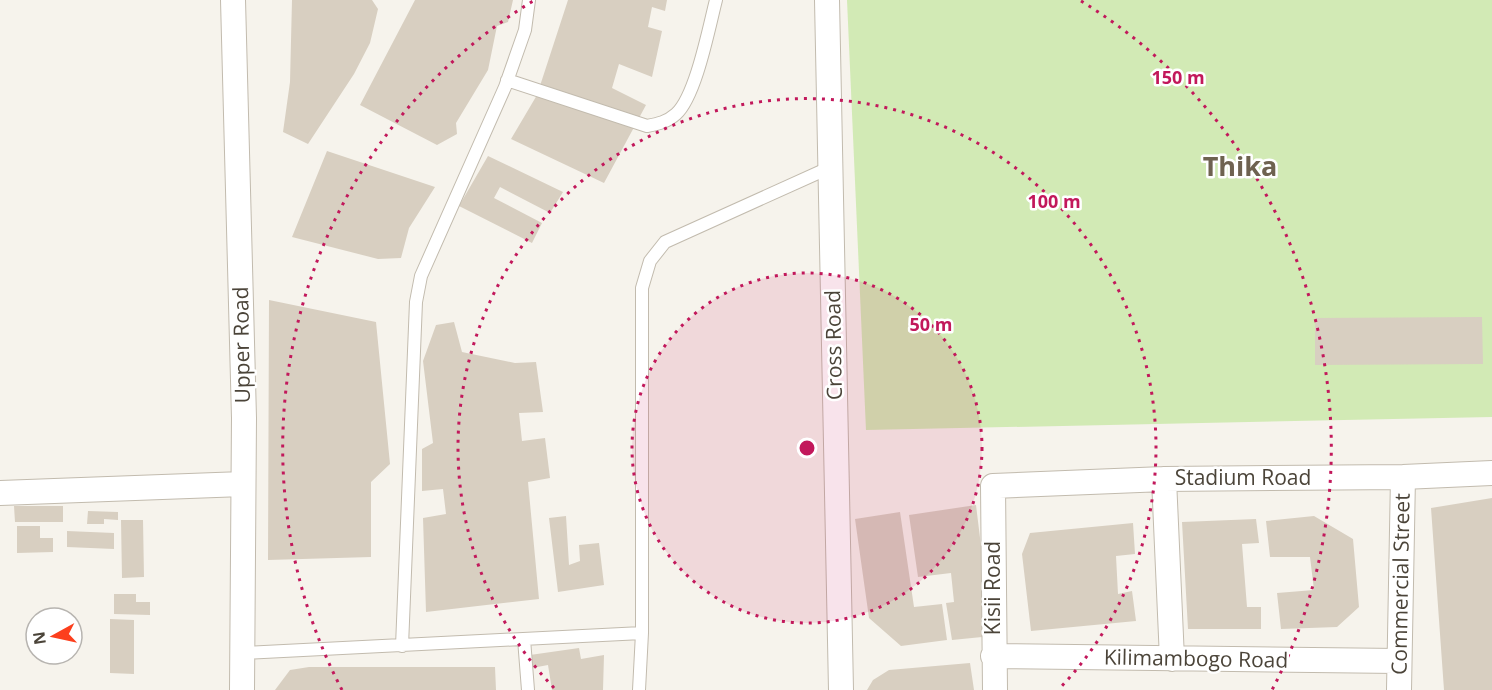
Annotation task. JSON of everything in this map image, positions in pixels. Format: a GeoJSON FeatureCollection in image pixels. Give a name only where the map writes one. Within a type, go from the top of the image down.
{"type":"FeatureCollection","features":[{"type":"Feature","properties":{"kind":"street","name":"Upper Road"},"geometry":{"type":"LineString","coordinates":[[233,0],[243,484],[242,690]]}},
{"type":"Feature","properties":{"kind":"street","name":"Cross Road"},"geometry":{"type":"LineString","coordinates":[[827,0],[841,690]]}},
{"type":"Feature","properties":{"kind":"street","name":"Stadium Road"},"geometry":{"type":"LineString","coordinates":[[993,486],[1164,478],[1403,477],[1492,474]]}},
{"type":"Feature","properties":{"kind":"street","name":"Commercial Street"},"geometry":{"type":"LineString","coordinates":[[1399,690],[1403,477]]}},
{"type":"Feature","properties":{"kind":"street"},"geometry":{"type":"LineString","coordinates":[[1164,478],[1172,659]]}},
{"type":"Feature","properties":{"kind":"street"},"geometry":{"type":"LineString","coordinates":[[0,493],[243,484]]}},
{"type":"Feature","properties":{"kind":"street","name":"Kisii Road"},"geometry":{"type":"LineString","coordinates":[[993,486],[995,690]]}},
{"type":"Feature","properties":{"kind":"street","name":"Kilimambogo Road"},"geometry":{"type":"LineString","coordinates":[[993,656],[1398,661]]}},
{"type":"Feature","properties":{"kind":"lane"},"geometry":{"type":"LineString","coordinates":[[402,646],[416,302],[421,276],[507,80],[525,30],[529,0]]}},
{"type":"Feature","properties":{"kind":"lane"},"geometry":{"type":"LineString","coordinates":[[507,80],[647,126],[664,122],[678,112],[694,84],[716,0]]}},
{"type":"Feature","properties":{"kind":"lane"},"geometry":{"type":"LineString","coordinates":[[639,690],[642,633],[642,288],[650,261],[665,242],[831,167]]}},
{"type":"Feature","properties":{"kind":"lane"},"geometry":{"type":"LineString","coordinates":[[242,652],[642,633]]}},
{"type":"Feature","properties":{"kind":"lane"},"geometry":{"type":"LineString","coordinates":[[524,639],[528,690]]}},
{"type":"Feature","properties":{"kind":"green space"},"geometry":{"type":"Polygon","coordinates":[[[847,0],[1492,0],[1492,417],[866,430],[847,0]]]}},
{"type":"Feature","properties":{"kind":"building"},"geometry":{"type":"Polygon","coordinates":[[[292,0],[372,0],[378,9],[370,43],[354,74],[308,144],[283,132],[290,82],[292,0]]]}},
{"type":"Feature","properties":{"kind":"building"},"geometry":{"type":"Polygon","coordinates":[[[415,0],[513,0],[508,22],[497,26],[488,70],[456,123],[457,134],[437,145],[360,105],[415,0]]]}},
{"type":"Feature","properties":{"kind":"building"},"geometry":{"type":"Polygon","coordinates":[[[568,0],[667,0],[665,11],[652,7],[648,27],[662,31],[652,77],[619,64],[612,88],[646,105],[604,183],[511,139],[537,95],[568,0]]]}},
{"type":"Feature","properties":{"kind":"building"},"geometry":{"type":"Polygon","coordinates":[[[327,151],[435,187],[409,228],[401,258],[378,259],[292,237],[327,151]]]}},
{"type":"Feature","properties":{"kind":"building"},"geometry":{"type":"Polygon","coordinates":[[[488,156],[563,192],[550,213],[500,187],[494,198],[542,223],[532,243],[459,206],[488,156]]]}},
{"type":"Feature","properties":{"kind":"building"},"geometry":{"type":"Polygon","coordinates":[[[269,300],[376,322],[390,464],[371,482],[371,557],[268,560],[269,300]]]}},
{"type":"Feature","properties":{"kind":"building"},"geometry":{"type":"Polygon","coordinates":[[[1482,317],[1483,364],[1315,365],[1315,318],[1482,317]]]}},
{"type":"Feature","properties":{"kind":"building"},"geometry":{"type":"Polygon","coordinates":[[[454,322],[462,352],[515,363],[536,362],[543,412],[519,413],[522,441],[545,438],[550,478],[528,482],[539,599],[426,612],[423,518],[446,514],[443,489],[422,491],[422,449],[433,443],[423,361],[436,325],[454,322]]]}},
{"type":"Feature","properties":{"kind":"building"},"geometry":{"type":"Polygon","coordinates":[[[1492,498],[1492,690],[1444,690],[1431,508],[1492,498]]]}},
{"type":"Feature","properties":{"kind":"building"},"geometry":{"type":"Polygon","coordinates":[[[976,505],[992,636],[952,640],[946,603],[954,602],[951,573],[918,577],[909,515],[976,505]]]}},
{"type":"Feature","properties":{"kind":"building"},"geometry":{"type":"Polygon","coordinates":[[[14,506],[63,506],[63,522],[15,522],[14,506]]]}},
{"type":"Feature","properties":{"kind":"building"},"geometry":{"type":"Polygon","coordinates":[[[88,511],[118,512],[118,520],[104,519],[104,524],[87,524],[88,511]]]}},
{"type":"Feature","properties":{"kind":"building"},"geometry":{"type":"Polygon","coordinates":[[[900,512],[914,607],[942,604],[947,640],[901,646],[869,618],[855,519],[900,512]]]}},
{"type":"Feature","properties":{"kind":"building"},"geometry":{"type":"Polygon","coordinates":[[[566,516],[569,565],[580,561],[579,545],[599,543],[604,585],[558,592],[549,518],[566,516]]]}},
{"type":"Feature","properties":{"kind":"building"},"geometry":{"type":"Polygon","coordinates":[[[1314,516],[1353,539],[1359,607],[1337,627],[1281,629],[1277,593],[1314,590],[1310,557],[1270,557],[1266,521],[1314,516]]]}},
{"type":"Feature","properties":{"kind":"building"},"geometry":{"type":"Polygon","coordinates":[[[1256,519],[1259,543],[1242,544],[1247,607],[1261,607],[1261,629],[1188,629],[1182,522],[1256,519]]]}},
{"type":"Feature","properties":{"kind":"building"},"geometry":{"type":"Polygon","coordinates":[[[121,520],[143,520],[144,577],[122,578],[121,520]]]}},
{"type":"Feature","properties":{"kind":"building"},"geometry":{"type":"Polygon","coordinates":[[[1133,523],[1135,554],[1116,556],[1118,594],[1132,591],[1136,621],[1031,631],[1022,554],[1030,533],[1133,523]]]}},
{"type":"Feature","properties":{"kind":"building"},"geometry":{"type":"Polygon","coordinates":[[[17,526],[40,526],[40,538],[53,538],[53,552],[17,553],[17,526]]]}},
{"type":"Feature","properties":{"kind":"building"},"geometry":{"type":"Polygon","coordinates":[[[67,531],[114,533],[114,549],[67,547],[67,531]]]}},
{"type":"Feature","properties":{"kind":"building"},"geometry":{"type":"Polygon","coordinates":[[[114,594],[136,594],[136,602],[150,602],[150,615],[114,614],[114,594]]]}},
{"type":"Feature","properties":{"kind":"building"},"geometry":{"type":"Polygon","coordinates":[[[110,619],[134,620],[134,674],[110,673],[110,619]]]}},
{"type":"Feature","properties":{"kind":"building"},"geometry":{"type":"Polygon","coordinates":[[[579,648],[581,659],[604,655],[603,690],[552,690],[548,665],[532,668],[530,655],[579,648]]]}},
{"type":"Feature","properties":{"kind":"building"},"geometry":{"type":"Polygon","coordinates":[[[970,663],[974,690],[867,690],[873,680],[889,670],[970,663]]]}},
{"type":"Feature","properties":{"kind":"building"},"geometry":{"type":"Polygon","coordinates":[[[309,667],[495,667],[496,690],[275,690],[290,670],[309,667]]]}},
{"type":"Feature","properties":{"kind":"district","name":"Thika"},"geometry":{"type":"Point","coordinates":[1240,167]}}]}
